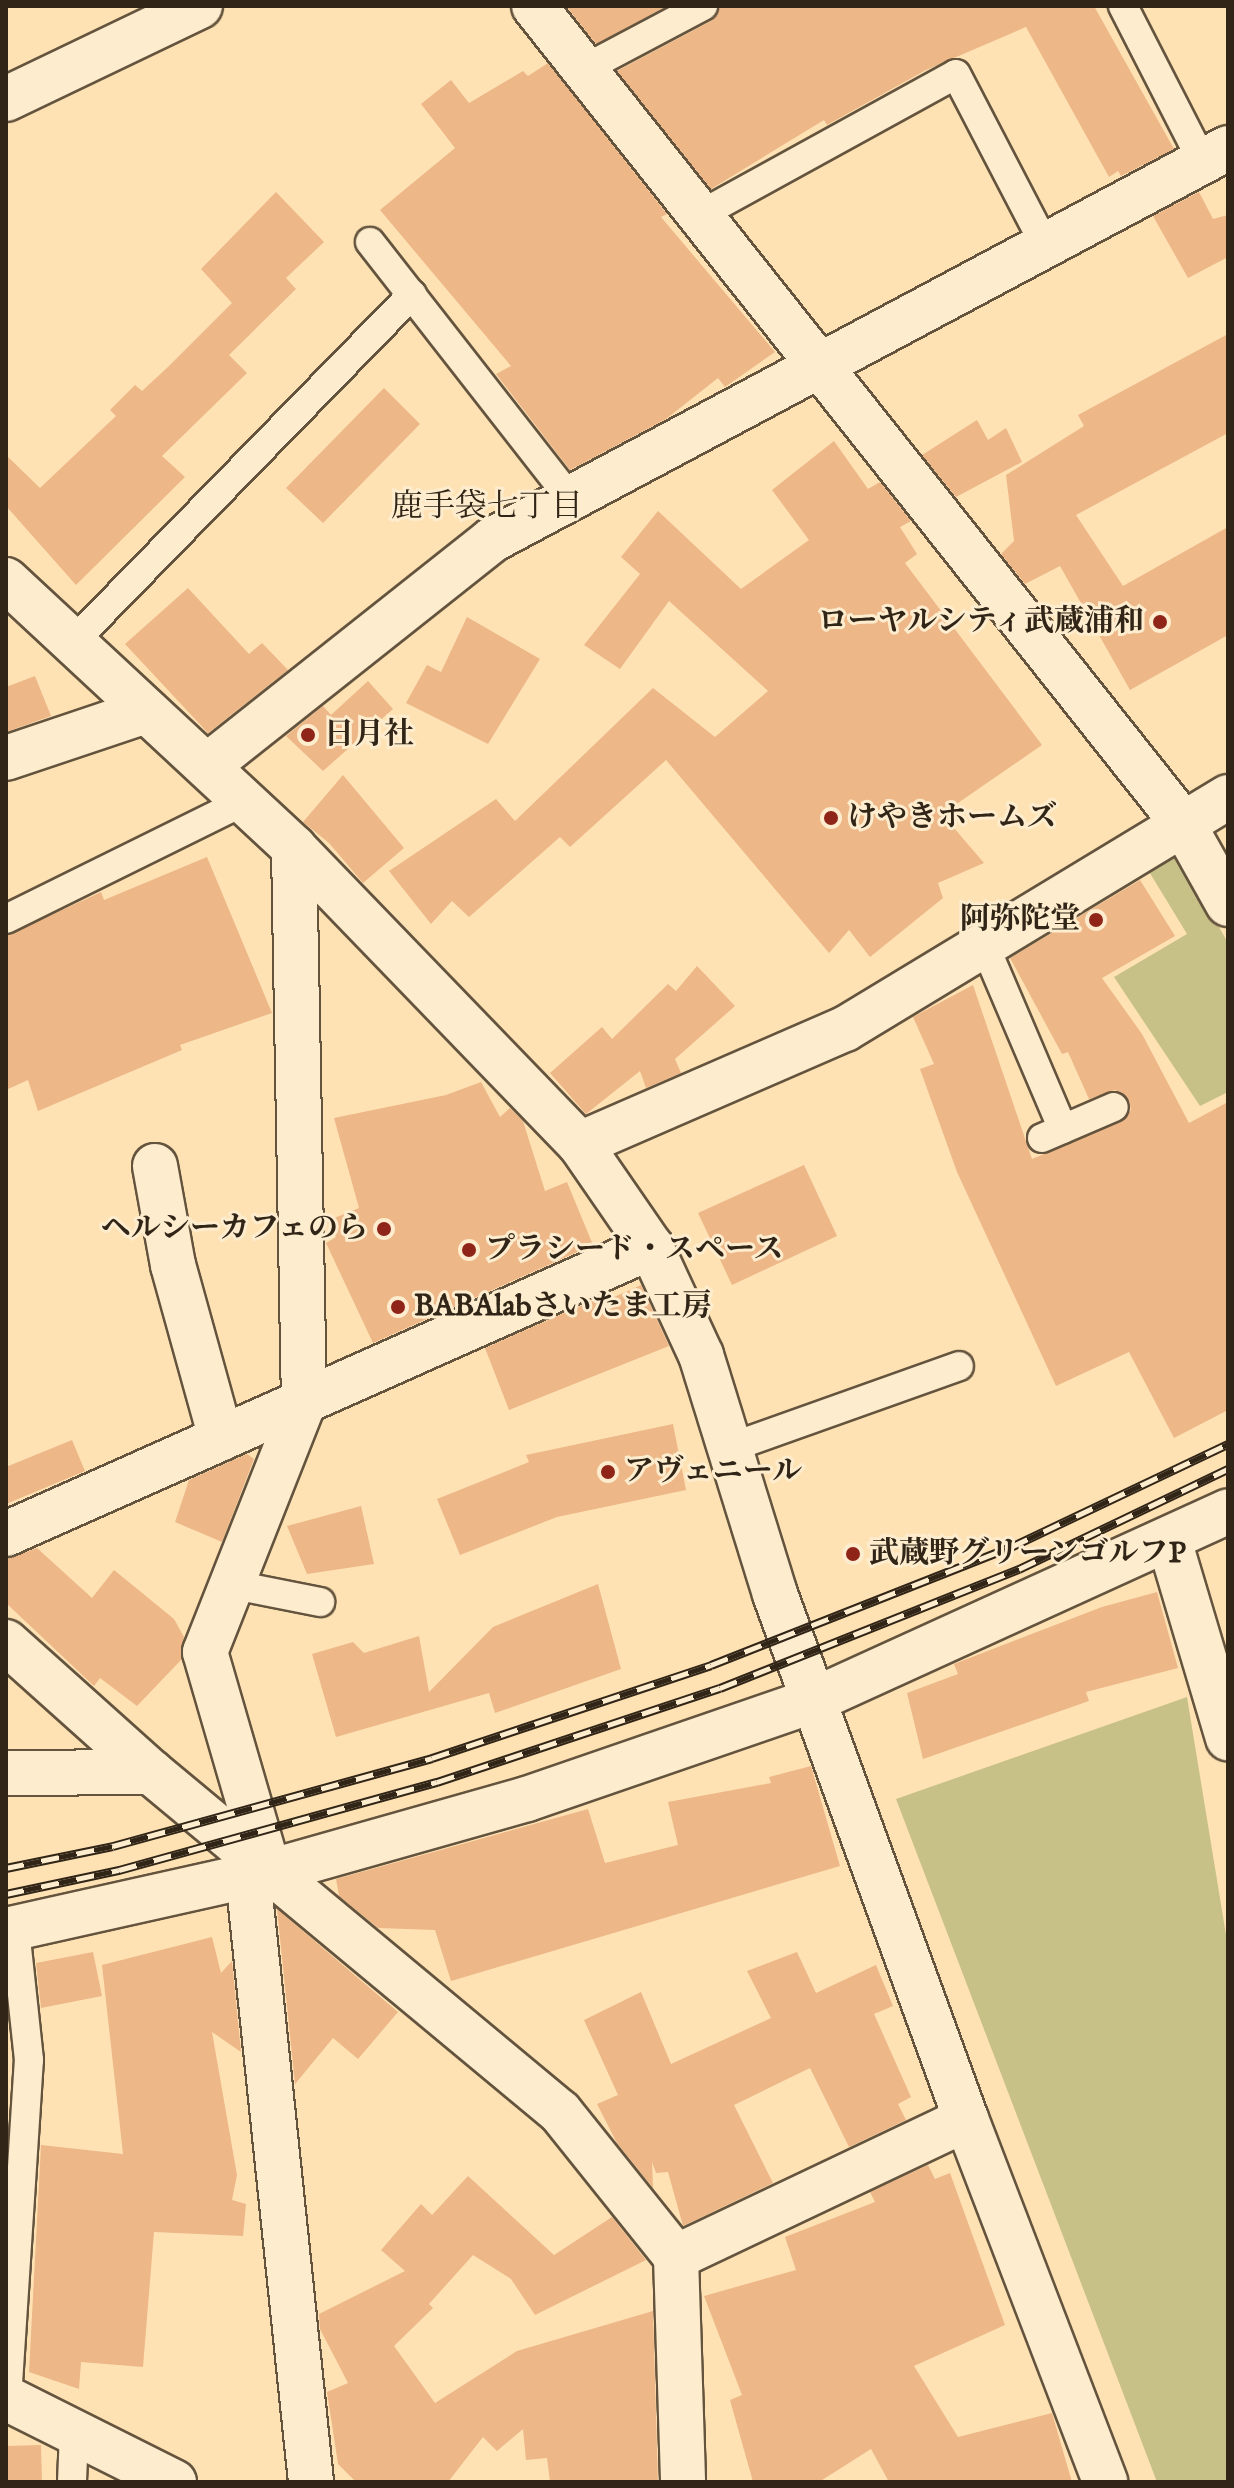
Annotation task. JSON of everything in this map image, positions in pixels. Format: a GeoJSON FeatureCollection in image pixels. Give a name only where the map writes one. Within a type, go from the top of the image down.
{"type":"FeatureCollection","features":[{"type":"Feature","properties":{"kind":"street"},"geometry":{"type":"LineString","coordinates":[[6,99],[200,6]]}},
{"type":"Feature","properties":{"kind":"street"},"geometry":{"type":"LineString","coordinates":[[534,6],[1182,822],[1228,904]]}},
{"type":"Feature","properties":{"kind":"street"},"geometry":{"type":"LineString","coordinates":[[207,766],[492,540],[1215,155]]}},
{"type":"Feature","properties":{"kind":"street"},"geometry":{"type":"LineString","coordinates":[[6,580],[294,848],[580,1144],[651,1247],[701,1355],[814,1700],[966,2119],[1105,2482]]}},
{"type":"Feature","properties":{"kind":"street"},"geometry":{"type":"LineString","coordinates":[[6,758],[146,711]]}},
{"type":"Feature","properties":{"kind":"street"},"geometry":{"type":"LineString","coordinates":[[580,1144],[845,1029],[1182,822],[1228,797]]}},
{"type":"Feature","properties":{"kind":"street"},"geometry":{"type":"LineString","coordinates":[[294,848],[304,1402],[229,1584],[205,1652],[259,1874],[311,2482]]}},
{"type":"Feature","properties":{"kind":"street"},"geometry":{"type":"LineString","coordinates":[[155,1166],[173,1265],[221,1438]]}},
{"type":"Feature","properties":{"kind":"street"},"geometry":{"type":"LineString","coordinates":[[6,1534],[651,1247]]}},
{"type":"Feature","properties":{"kind":"street"},"geometry":{"type":"LineString","coordinates":[[11,1929],[259,1874],[527,1799],[814,1700],[1228,1511]]}},
{"type":"Feature","properties":{"kind":"street"},"geometry":{"type":"LineString","coordinates":[[1169,1540],[1215,1644],[1228,1738]]}},
{"type":"Feature","properties":{"kind":"street"},"geometry":{"type":"LineString","coordinates":[[6,1642],[259,1874],[560,2112],[676,2257],[683,2482]]}},
{"type":"Feature","properties":{"kind":"street"},"geometry":{"type":"LineString","coordinates":[[6,1773],[151,1772]]}},
{"type":"Feature","properties":{"kind":"street"},"geometry":{"type":"LineString","coordinates":[[676,2257],[966,2119]]}},
{"type":"Feature","properties":{"kind":"street"},"geometry":{"type":"LineString","coordinates":[[7,2398],[174,2482]]}},
{"type":"Feature","properties":{"kind":"lane"},"geometry":{"type":"LineString","coordinates":[[582,70],[703,6]]}},
{"type":"Feature","properties":{"kind":"lane"},"geometry":{"type":"LineString","coordinates":[[1123,6],[1215,155]]}},
{"type":"Feature","properties":{"kind":"lane"},"geometry":{"type":"LineString","coordinates":[[698,216],[956,74],[1045,245]]}},
{"type":"Feature","properties":{"kind":"lane"},"geometry":{"type":"LineString","coordinates":[[370,242],[570,498]]}},
{"type":"Feature","properties":{"kind":"lane"},"geometry":{"type":"LineString","coordinates":[[72,643],[412,294]]}},
{"type":"Feature","properties":{"kind":"lane"},"geometry":{"type":"LineString","coordinates":[[6,919],[245,801]]}},
{"type":"Feature","properties":{"kind":"lane"},"geometry":{"type":"LineString","coordinates":[[984,944],[1052,1134],[1114,1107]]}},
{"type":"Feature","properties":{"kind":"lane"},"geometry":{"type":"LineString","coordinates":[[729,1448],[959,1366]]}},
{"type":"Feature","properties":{"kind":"lane"},"geometry":{"type":"LineString","coordinates":[[229,1584],[320,1602]]}},
{"type":"Feature","properties":{"kind":"lane"},"geometry":{"type":"LineString","coordinates":[[7,2398],[29,2060],[11,1929]]}},
{"type":"Feature","properties":{"kind":"lane"},"geometry":{"type":"LineString","coordinates":[[72,2482],[74,2432]]}},
{"type":"Feature","properties":{"kind":"shaded area"},"geometry":{"type":"Polygon","coordinates":[[[1176,851],[1228,943],[1228,1092],[1200,1106],[1114,977],[1187,934],[1145,865],[1176,851]]]}},
{"type":"Feature","properties":{"kind":"shaded area"},"geometry":{"type":"Polygon","coordinates":[[[1187,1697],[1228,1947],[1228,2482],[1157,2482],[896,1799],[1187,1697]]]}},
{"type":"Feature","properties":{"kind":"building"},"geometry":{"type":"Polygon","coordinates":[[[566,6],[667,6],[596,44],[566,6]]]}},
{"type":"Feature","properties":{"kind":"building"},"geometry":{"type":"Polygon","coordinates":[[[720,6],[1094,6],[1174,149],[1121,176],[1118,171],[1109,177],[1026,27],[926,70],[827,125],[824,120],[711,189],[617,71],[711,21],[720,6]]]}},
{"type":"Feature","properties":{"kind":"building"},"geometry":{"type":"Polygon","coordinates":[[[548,63],[667,214],[661,217],[775,352],[725,387],[718,378],[666,419],[570,470],[496,374],[511,366],[380,210],[455,148],[421,104],[451,80],[469,103],[523,71],[528,76],[548,63]]]}},
{"type":"Feature","properties":{"kind":"building"},"geometry":{"type":"Polygon","coordinates":[[[276,192],[324,242],[286,278],[296,289],[229,355],[247,373],[162,456],[185,477],[76,585],[6,506],[6,455],[40,488],[116,416],[110,410],[135,385],[142,391],[169,366],[232,303],[201,269],[276,192]]]}},
{"type":"Feature","properties":{"kind":"building"},"geometry":{"type":"Polygon","coordinates":[[[1199,192],[1213,219],[1228,215],[1228,257],[1188,278],[1153,216],[1199,192]]]}},
{"type":"Feature","properties":{"kind":"building"},"geometry":{"type":"Polygon","coordinates":[[[1228,334],[1228,433],[1076,515],[1123,586],[1228,527],[1228,635],[1130,690],[1060,566],[1025,584],[1001,554],[1014,541],[1006,475],[1084,426],[1078,415],[1228,334]]]}},
{"type":"Feature","properties":{"kind":"building"},"geometry":{"type":"Polygon","coordinates":[[[384,388],[420,424],[323,523],[286,488],[384,388]]]}},
{"type":"Feature","properties":{"kind":"building"},"geometry":{"type":"Polygon","coordinates":[[[977,420],[988,440],[1006,428],[1022,462],[956,497],[922,455],[977,420]]]}},
{"type":"Feature","properties":{"kind":"building"},"geometry":{"type":"Polygon","coordinates":[[[834,441],[868,489],[880,482],[911,521],[900,527],[917,554],[905,563],[1042,745],[942,814],[984,863],[938,883],[943,898],[870,957],[849,930],[829,953],[666,760],[570,847],[560,837],[469,917],[452,901],[431,924],[389,871],[496,799],[515,821],[653,688],[715,737],[768,691],[669,601],[620,669],[584,645],[640,574],[621,557],[658,511],[741,589],[809,540],[772,490],[834,441]]]}},
{"type":"Feature","properties":{"kind":"building"},"geometry":{"type":"Polygon","coordinates":[[[188,588],[249,654],[262,643],[288,670],[208,733],[125,644],[188,588]]]}},
{"type":"Feature","properties":{"kind":"building"},"geometry":{"type":"Polygon","coordinates":[[[467,617],[540,659],[488,744],[406,703],[427,665],[441,672],[467,617]]]}},
{"type":"Feature","properties":{"kind":"building"},"geometry":{"type":"Polygon","coordinates":[[[35,676],[51,716],[6,732],[6,687],[35,676]]]}},
{"type":"Feature","properties":{"kind":"building"},"geometry":{"type":"Polygon","coordinates":[[[368,681],[393,709],[323,771],[286,736],[323,706],[331,715],[368,681]]]}},
{"type":"Feature","properties":{"kind":"building"},"geometry":{"type":"Polygon","coordinates":[[[343,775],[404,848],[363,883],[329,843],[303,822],[343,775]]]}},
{"type":"Feature","properties":{"kind":"building"},"geometry":{"type":"Polygon","coordinates":[[[207,857],[272,1013],[180,1045],[182,1050],[38,1111],[28,1080],[6,1090],[6,936],[101,892],[104,900],[207,857]]]}},
{"type":"Feature","properties":{"kind":"building"},"geometry":{"type":"Polygon","coordinates":[[[1140,880],[1175,936],[1102,978],[1142,1034],[1189,1123],[1228,1102],[1228,1410],[1174,1438],[1129,1352],[1056,1386],[957,1172],[920,1069],[934,1064],[913,1017],[973,985],[1032,1159],[1121,1122],[1131,1110],[1129,1100],[1115,1090],[1089,1099],[1068,1052],[1062,1054],[1010,958],[1140,880]]]}},
{"type":"Feature","properties":{"kind":"building"},"geometry":{"type":"Polygon","coordinates":[[[697,966],[735,1006],[675,1059],[681,1073],[646,1088],[640,1071],[586,1114],[550,1073],[602,1027],[612,1039],[668,984],[676,991],[697,966]]]}},
{"type":"Feature","properties":{"kind":"building"},"geometry":{"type":"Polygon","coordinates":[[[481,1082],[500,1117],[510,1108],[523,1121],[545,1191],[567,1182],[593,1245],[373,1343],[326,1243],[336,1237],[327,1221],[359,1208],[334,1118],[446,1095],[481,1082]]]}},
{"type":"Feature","properties":{"kind":"building"},"geometry":{"type":"Polygon","coordinates":[[[804,1165],[837,1236],[732,1285],[698,1213],[804,1165]]]}},
{"type":"Feature","properties":{"kind":"building"},"geometry":{"type":"Polygon","coordinates":[[[641,1285],[669,1346],[509,1410],[485,1348],[612,1292],[614,1297],[641,1285]]]}},
{"type":"Feature","properties":{"kind":"building","name":"アヴェニール"},"geometry":{"type":"Polygon","coordinates":[[[673,1424],[686,1490],[557,1517],[460,1555],[437,1499],[529,1462],[526,1455],[673,1424]]]}},
{"type":"Feature","properties":{"kind":"building"},"geometry":{"type":"Polygon","coordinates":[[[72,1440],[85,1471],[6,1504],[6,1467],[72,1440]]]}},
{"type":"Feature","properties":{"kind":"building"},"geometry":{"type":"Polygon","coordinates":[[[247,1454],[254,1459],[222,1542],[175,1522],[189,1480],[247,1454]]]}},
{"type":"Feature","properties":{"kind":"building"},"geometry":{"type":"Polygon","coordinates":[[[361,1506],[374,1564],[307,1574],[287,1526],[361,1506]]]}},
{"type":"Feature","properties":{"kind":"building"},"geometry":{"type":"Polygon","coordinates":[[[37,1548],[92,1598],[114,1570],[174,1619],[184,1637],[181,1660],[137,1706],[100,1678],[94,1686],[6,1603],[6,1559],[37,1548]]]}},
{"type":"Feature","properties":{"kind":"building"},"geometry":{"type":"Polygon","coordinates":[[[598,1584],[621,1669],[495,1713],[489,1693],[336,1737],[312,1654],[353,1642],[364,1653],[419,1636],[429,1692],[493,1627],[598,1584]]]}},
{"type":"Feature","properties":{"kind":"building"},"geometry":{"type":"Polygon","coordinates":[[[1157,1592],[1178,1668],[1086,1692],[1089,1701],[923,1759],[907,1693],[958,1674],[954,1664],[1102,1607],[1157,1592]]]}},
{"type":"Feature","properties":{"kind":"building"},"geometry":{"type":"Polygon","coordinates":[[[811,1766],[840,1866],[451,1981],[435,1930],[378,1928],[339,1896],[336,1879],[588,1809],[605,1863],[678,1845],[668,1802],[771,1783],[769,1777],[811,1766]]]}},
{"type":"Feature","properties":{"kind":"building"},"geometry":{"type":"Polygon","coordinates":[[[277,1909],[398,2012],[358,2059],[333,2038],[295,2084],[277,1909]]]}},
{"type":"Feature","properties":{"kind":"building"},"geometry":{"type":"Polygon","coordinates":[[[212,1937],[221,1973],[232,1961],[241,2052],[212,2032],[237,2175],[232,2200],[246,2204],[243,2236],[154,2232],[143,2367],[81,2362],[79,2389],[29,2372],[41,2145],[123,2154],[102,1965],[212,1937]]]}},
{"type":"Feature","properties":{"kind":"building"},"geometry":{"type":"Polygon","coordinates":[[[93,1952],[102,1996],[41,2008],[36,1963],[93,1952]]]}},
{"type":"Feature","properties":{"kind":"building"},"geometry":{"type":"Polygon","coordinates":[[[797,1952],[816,1993],[876,1965],[893,2006],[874,2014],[911,2097],[898,2104],[906,2120],[849,2147],[810,2068],[734,2105],[773,2183],[683,2226],[668,2172],[656,2173],[652,2162],[653,2188],[617,2143],[597,2104],[618,2095],[584,2020],[641,1992],[671,2064],[771,2018],[747,1971],[797,1952]]]}},
{"type":"Feature","properties":{"kind":"building"},"geometry":{"type":"Polygon","coordinates":[[[928,2165],[935,2179],[950,2173],[1005,2325],[914,2366],[958,2437],[1052,2413],[1072,2482],[889,2482],[871,2449],[819,2482],[753,2482],[730,2400],[742,2395],[704,2296],[796,2270],[785,2237],[875,2202],[870,2192],[928,2165]]]}},
{"type":"Feature","properties":{"kind":"building"},"geometry":{"type":"Polygon","coordinates":[[[468,2176],[554,2255],[612,2217],[646,2260],[535,2315],[511,2279],[473,2255],[429,2304],[433,2308],[394,2346],[435,2403],[517,2351],[653,2311],[658,2482],[550,2482],[547,2458],[526,2460],[523,2429],[497,2451],[483,2437],[448,2482],[356,2482],[338,2464],[327,2392],[348,2383],[320,2329],[319,2314],[405,2271],[381,2250],[421,2204],[432,2215],[468,2176]]]}},
{"type":"Feature","properties":{"kind":"building"},"geometry":{"type":"Polygon","coordinates":[[[41,2445],[42,2482],[6,2482],[6,2446],[41,2445]]]}},
{"type":"Feature","properties":{"kind":"railway"},"geometry":{"type":"LineString","coordinates":[[6,1868],[113,1846],[432,1758],[711,1665],[1011,1547],[1228,1444]]}},
{"type":"Feature","properties":{"kind":"railway"},"geometry":{"type":"LineString","coordinates":[[6,1894],[119,1870],[437,1782],[720,1688],[1019,1569],[1228,1469]]}},
{"type":"Feature","properties":{"kind":"place","name":"ローヤルシティ武蔵浦和"},"geometry":{"type":"Point","coordinates":[1160,622]}},
{"type":"Feature","properties":{"kind":"place","name":"日月社"},"geometry":{"type":"Point","coordinates":[308,735]}},
{"type":"Feature","properties":{"kind":"place","name":"けやきホームズ"},"geometry":{"type":"Point","coordinates":[831,818]}},
{"type":"Feature","properties":{"kind":"place","name":"阿弥陀堂"},"geometry":{"type":"Point","coordinates":[1096,920]}},
{"type":"Feature","properties":{"kind":"place","name":"ヘルシーカフェのら"},"geometry":{"type":"Point","coordinates":[384,1229]}},
{"type":"Feature","properties":{"kind":"place","name":"プラシード・スペース"},"geometry":{"type":"Point","coordinates":[469,1250]}},
{"type":"Feature","properties":{"kind":"place","name":"BABAlabさいたま工房"},"geometry":{"type":"Point","coordinates":[398,1307]}},
{"type":"Feature","properties":{"kind":"place","name":"アヴェニール"},"geometry":{"type":"Point","coordinates":[608,1472]}},
{"type":"Feature","properties":{"kind":"place","name":"武蔵野グリーンゴルフP"},"geometry":{"type":"Point","coordinates":[853,1554]}},
{"type":"Feature","properties":{"kind":"district","name":"鹿手袋七丁目"},"geometry":{"type":"Point","coordinates":[487,508]}}]}
